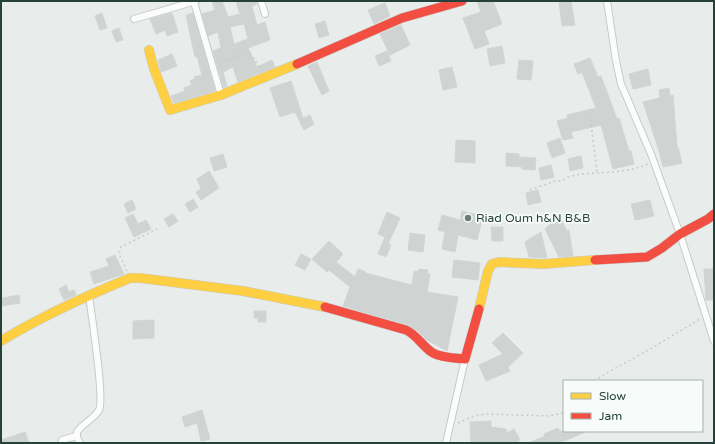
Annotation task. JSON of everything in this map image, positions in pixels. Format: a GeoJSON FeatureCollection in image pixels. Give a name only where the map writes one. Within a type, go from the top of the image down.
{"type":"FeatureCollection","features":[{"type":"Feature","properties":{"kind":"street"},"geometry":{"type":"LineString","coordinates":[[134,19],[195,1],[212,67],[221,94]]}},
{"type":"Feature","properties":{"kind":"street"},"geometry":{"type":"LineString","coordinates":[[261,1],[265,14]]}},
{"type":"Feature","properties":{"kind":"street"},"geometry":{"type":"LineString","coordinates":[[149,50],[154,70],[170,110],[221,94],[266,77],[402,18],[462,1]]}},
{"type":"Feature","properties":{"kind":"street"},"geometry":{"type":"LineString","coordinates":[[607,1],[618,73],[654,162],[680,234],[714,341]]}},
{"type":"Feature","properties":{"kind":"street"},"geometry":{"type":"LineString","coordinates":[[446,443],[465,359],[482,300],[488,271],[492,264],[499,262],[543,264],[647,257],[654,254],[680,234],[708,219],[714,214]]}},
{"type":"Feature","properties":{"kind":"street"},"geometry":{"type":"LineString","coordinates":[[1,341],[64,306],[130,278],[150,279],[243,291],[327,307],[406,330],[415,336],[433,353],[444,357],[465,359]]}},
{"type":"Feature","properties":{"kind":"street"},"geometry":{"type":"LineString","coordinates":[[80,443],[76,436],[78,430],[98,411],[101,404],[98,364],[89,295]]}},
{"type":"Feature","properties":{"kind":"street"},"geometry":{"type":"LineString","coordinates":[[61,443],[62,440],[76,436]]}},
{"type":"Feature","properties":{"kind":"path"},"geometry":{"type":"LineString","coordinates":[[212,67],[250,51],[266,77]]}},
{"type":"Feature","properties":{"kind":"path"},"geometry":{"type":"LineString","coordinates":[[590,114],[597,173]]}},
{"type":"Feature","properties":{"kind":"path"},"geometry":{"type":"LineString","coordinates":[[530,190],[581,174],[634,169],[654,162]]}},
{"type":"Feature","properties":{"kind":"path"},"geometry":{"type":"LineString","coordinates":[[130,278],[120,256],[120,249],[124,245],[159,228]]}},
{"type":"Feature","properties":{"kind":"path"},"geometry":{"type":"LineString","coordinates":[[595,380],[706,316]]}},
{"type":"Feature","properties":{"kind":"path"},"geometry":{"type":"LineString","coordinates":[[450,426],[481,414],[548,416],[563,413]]}},
{"type":"Feature","properties":{"kind":"building"},"geometry":{"type":"Polygon","coordinates":[[[212,1],[222,1],[228,17],[240,14],[236,1],[257,1],[257,4],[252,6],[257,25],[265,22],[270,40],[248,48],[257,67],[272,60],[275,67],[238,82],[233,67],[223,72],[227,86],[224,88],[213,51],[221,48],[218,32],[208,36],[202,14],[215,10],[212,1]],[[244,24],[230,27],[234,44],[248,39],[244,24]]]}},
{"type":"Feature","properties":{"kind":"building"},"geometry":{"type":"Polygon","coordinates":[[[477,1],[493,1],[502,24],[484,31],[489,44],[475,49],[463,18],[481,12],[477,1]]]}},
{"type":"Feature","properties":{"kind":"building"},"geometry":{"type":"Polygon","coordinates":[[[559,1],[571,1],[575,25],[562,26],[559,1]]]}},
{"type":"Feature","properties":{"kind":"building"},"geometry":{"type":"Polygon","coordinates":[[[385,3],[390,16],[374,24],[368,10],[385,3]]]}},
{"type":"Feature","properties":{"kind":"building"},"geometry":{"type":"Polygon","coordinates":[[[102,13],[107,28],[100,30],[95,16],[102,13]]]}},
{"type":"Feature","properties":{"kind":"building"},"geometry":{"type":"Polygon","coordinates":[[[172,13],[178,32],[167,36],[165,30],[156,34],[150,19],[172,13]]]}},
{"type":"Feature","properties":{"kind":"building"},"geometry":{"type":"Polygon","coordinates":[[[193,13],[215,91],[174,103],[171,96],[185,91],[184,88],[192,85],[190,81],[195,79],[194,77],[202,75],[197,56],[195,57],[186,15],[193,13]]]}},
{"type":"Feature","properties":{"kind":"building"},"geometry":{"type":"Polygon","coordinates":[[[325,21],[329,35],[319,38],[315,24],[325,21]]]}},
{"type":"Feature","properties":{"kind":"building"},"geometry":{"type":"Polygon","coordinates":[[[401,25],[410,45],[390,55],[380,34],[401,25]]]}},
{"type":"Feature","properties":{"kind":"building"},"geometry":{"type":"Polygon","coordinates":[[[119,28],[123,40],[116,42],[112,31],[119,28]]]}},
{"type":"Feature","properties":{"kind":"building"},"geometry":{"type":"Polygon","coordinates":[[[502,46],[505,63],[490,66],[487,49],[502,46]]]}},
{"type":"Feature","properties":{"kind":"building"},"geometry":{"type":"Polygon","coordinates":[[[387,51],[391,61],[379,66],[375,56],[387,51]]]}},
{"type":"Feature","properties":{"kind":"building"},"geometry":{"type":"Polygon","coordinates":[[[172,54],[177,66],[161,72],[158,60],[172,54]]]}},
{"type":"Feature","properties":{"kind":"building"},"geometry":{"type":"Polygon","coordinates":[[[590,58],[598,77],[601,76],[617,119],[619,118],[634,164],[613,169],[601,125],[571,132],[573,138],[563,140],[557,121],[568,118],[567,115],[596,108],[582,72],[578,74],[574,64],[590,58]]]}},
{"type":"Feature","properties":{"kind":"building"},"geometry":{"type":"Polygon","coordinates":[[[519,60],[533,61],[531,80],[517,79],[519,60]]]}},
{"type":"Feature","properties":{"kind":"building"},"geometry":{"type":"Polygon","coordinates":[[[317,62],[329,91],[322,95],[308,66],[317,62]]]}},
{"type":"Feature","properties":{"kind":"building"},"geometry":{"type":"Polygon","coordinates":[[[452,67],[457,87],[443,90],[439,70],[452,67]]]}},
{"type":"Feature","properties":{"kind":"building"},"geometry":{"type":"Polygon","coordinates":[[[648,69],[651,85],[633,89],[629,74],[648,69]]]}},
{"type":"Feature","properties":{"kind":"building"},"geometry":{"type":"Polygon","coordinates":[[[291,81],[303,118],[310,115],[314,124],[304,130],[295,112],[280,117],[270,88],[291,81]]]}},
{"type":"Feature","properties":{"kind":"building"},"geometry":{"type":"Polygon","coordinates":[[[669,88],[670,96],[673,95],[677,147],[682,163],[663,167],[643,102],[660,98],[659,90],[669,88]]]}},
{"type":"Feature","properties":{"kind":"building"},"geometry":{"type":"Polygon","coordinates":[[[560,138],[565,153],[552,158],[547,143],[560,138]]]}},
{"type":"Feature","properties":{"kind":"building"},"geometry":{"type":"Polygon","coordinates":[[[456,140],[475,141],[475,163],[455,162],[456,140]]]}},
{"type":"Feature","properties":{"kind":"building"},"geometry":{"type":"Polygon","coordinates":[[[506,153],[519,154],[519,157],[536,158],[535,170],[506,166],[506,153]]]}},
{"type":"Feature","properties":{"kind":"building"},"geometry":{"type":"Polygon","coordinates":[[[223,154],[227,167],[214,171],[210,158],[223,154]]]}},
{"type":"Feature","properties":{"kind":"building"},"geometry":{"type":"Polygon","coordinates":[[[581,156],[583,168],[570,171],[568,159],[581,156]]]}},
{"type":"Feature","properties":{"kind":"building"},"geometry":{"type":"Polygon","coordinates":[[[551,165],[554,177],[541,180],[539,168],[551,165]]]}},
{"type":"Feature","properties":{"kind":"building"},"geometry":{"type":"Polygon","coordinates":[[[209,171],[219,188],[201,200],[196,192],[201,189],[197,179],[209,171]]]}},
{"type":"Feature","properties":{"kind":"building"},"geometry":{"type":"Polygon","coordinates":[[[538,190],[541,202],[528,205],[526,193],[538,190]]]}},
{"type":"Feature","properties":{"kind":"building"},"geometry":{"type":"Polygon","coordinates":[[[193,199],[198,207],[190,212],[185,204],[193,199]]]}},
{"type":"Feature","properties":{"kind":"building"},"geometry":{"type":"Polygon","coordinates":[[[132,200],[136,209],[128,213],[124,204],[132,200]]]}},
{"type":"Feature","properties":{"kind":"building"},"geometry":{"type":"Polygon","coordinates":[[[650,200],[654,216],[635,220],[631,204],[650,200]]]}},
{"type":"Feature","properties":{"kind":"building"},"geometry":{"type":"Polygon","coordinates":[[[462,211],[483,216],[477,240],[458,235],[455,252],[442,249],[445,232],[438,230],[442,215],[460,220],[462,211]]]}},
{"type":"Feature","properties":{"kind":"building"},"geometry":{"type":"Polygon","coordinates":[[[387,212],[400,218],[388,244],[391,245],[386,257],[378,254],[385,237],[378,234],[387,212]]]}},
{"type":"Feature","properties":{"kind":"building"},"geometry":{"type":"Polygon","coordinates":[[[133,214],[138,224],[146,220],[151,229],[134,237],[125,218],[133,214]]]}},
{"type":"Feature","properties":{"kind":"building"},"geometry":{"type":"Polygon","coordinates":[[[173,214],[178,221],[169,227],[164,219],[173,214]]]}},
{"type":"Feature","properties":{"kind":"building"},"geometry":{"type":"Polygon","coordinates":[[[559,216],[567,231],[569,230],[573,256],[559,257],[545,229],[559,216]]]}},
{"type":"Feature","properties":{"kind":"building"},"geometry":{"type":"Polygon","coordinates":[[[491,227],[503,227],[503,241],[492,241],[491,227]]]}},
{"type":"Feature","properties":{"kind":"building"},"geometry":{"type":"Polygon","coordinates":[[[541,232],[547,258],[529,257],[525,242],[541,232]]]}},
{"type":"Feature","properties":{"kind":"building"},"geometry":{"type":"Polygon","coordinates":[[[410,233],[425,235],[423,252],[408,250],[410,233]]]}},
{"type":"Feature","properties":{"kind":"building"},"geometry":{"type":"Polygon","coordinates":[[[329,241],[343,254],[336,262],[355,277],[358,269],[366,272],[365,273],[412,285],[414,271],[417,272],[419,269],[428,270],[427,273],[430,274],[427,292],[458,297],[447,351],[427,340],[417,330],[408,325],[343,306],[350,287],[329,270],[327,272],[312,259],[329,241]]]}},
{"type":"Feature","properties":{"kind":"building"},"geometry":{"type":"Polygon","coordinates":[[[301,254],[311,259],[305,270],[295,265],[301,254]]]}},
{"type":"Feature","properties":{"kind":"building"},"geometry":{"type":"Polygon","coordinates":[[[115,255],[124,274],[94,284],[90,272],[109,266],[106,259],[115,255]]]}},
{"type":"Feature","properties":{"kind":"building"},"geometry":{"type":"Polygon","coordinates":[[[454,260],[480,263],[478,280],[452,277],[454,260]]]}},
{"type":"Feature","properties":{"kind":"building"},"geometry":{"type":"Polygon","coordinates":[[[704,269],[714,269],[714,300],[706,300],[704,269]]]}},
{"type":"Feature","properties":{"kind":"building"},"geometry":{"type":"Polygon","coordinates":[[[66,285],[69,292],[74,290],[76,295],[64,300],[59,289],[66,285]]]}},
{"type":"Feature","properties":{"kind":"building"},"geometry":{"type":"Polygon","coordinates":[[[19,295],[20,303],[1,306],[1,300],[3,298],[19,295]]]}},
{"type":"Feature","properties":{"kind":"building"},"geometry":{"type":"Polygon","coordinates":[[[254,311],[266,311],[266,322],[258,322],[258,318],[254,318],[254,311]]]}},
{"type":"Feature","properties":{"kind":"building"},"geometry":{"type":"Polygon","coordinates":[[[154,320],[154,338],[133,339],[133,321],[154,320]]]}},
{"type":"Feature","properties":{"kind":"building"},"geometry":{"type":"Polygon","coordinates":[[[503,333],[523,353],[508,367],[510,371],[486,381],[479,365],[503,354],[492,343],[503,333]]]}},
{"type":"Feature","properties":{"kind":"building"},"geometry":{"type":"Polygon","coordinates":[[[202,410],[210,439],[201,441],[197,423],[185,427],[182,417],[202,410]]]}},
{"type":"Feature","properties":{"kind":"building"},"geometry":{"type":"Polygon","coordinates":[[[491,421],[491,427],[506,429],[507,433],[514,429],[520,440],[514,443],[471,443],[470,422],[491,421]]]}},
{"type":"Feature","properties":{"kind":"building"},"geometry":{"type":"Polygon","coordinates":[[[558,428],[563,432],[586,432],[559,443],[529,443],[545,436],[544,434],[558,428]]]}},
{"type":"Feature","properties":{"kind":"building"},"geometry":{"type":"Polygon","coordinates":[[[25,432],[29,443],[1,443],[1,440],[25,432]]]}},
{"type":"Feature","properties":{"kind":"traffic: slow"},"geometry":{"type":"LineString","coordinates":[[149,50],[154,69],[170,110],[221,95],[297,64]]}},
{"type":"Feature","properties":{"kind":"traffic: slow"},"geometry":{"type":"LineString","coordinates":[[479,309],[488,271],[492,264],[499,262],[543,264],[595,260]]}},
{"type":"Feature","properties":{"kind":"traffic: slow"},"geometry":{"type":"LineString","coordinates":[[1,341],[64,307],[130,278],[243,291],[325,307]]}},
{"type":"Feature","properties":{"kind":"traffic: jam"},"geometry":{"type":"LineString","coordinates":[[297,64],[402,18],[462,1]]}},
{"type":"Feature","properties":{"kind":"traffic: jam"},"geometry":{"type":"LineString","coordinates":[[595,260],[647,257],[680,234],[708,219],[714,214]]}},
{"type":"Feature","properties":{"kind":"traffic: jam"},"geometry":{"type":"LineString","coordinates":[[325,307],[406,330],[426,348],[437,355],[465,359],[479,309]]}},
{"type":"Feature","properties":{"kind":"place","name":"Riad Oum h&N B&B"},"geometry":{"type":"Point","coordinates":[468,218]}}]}
